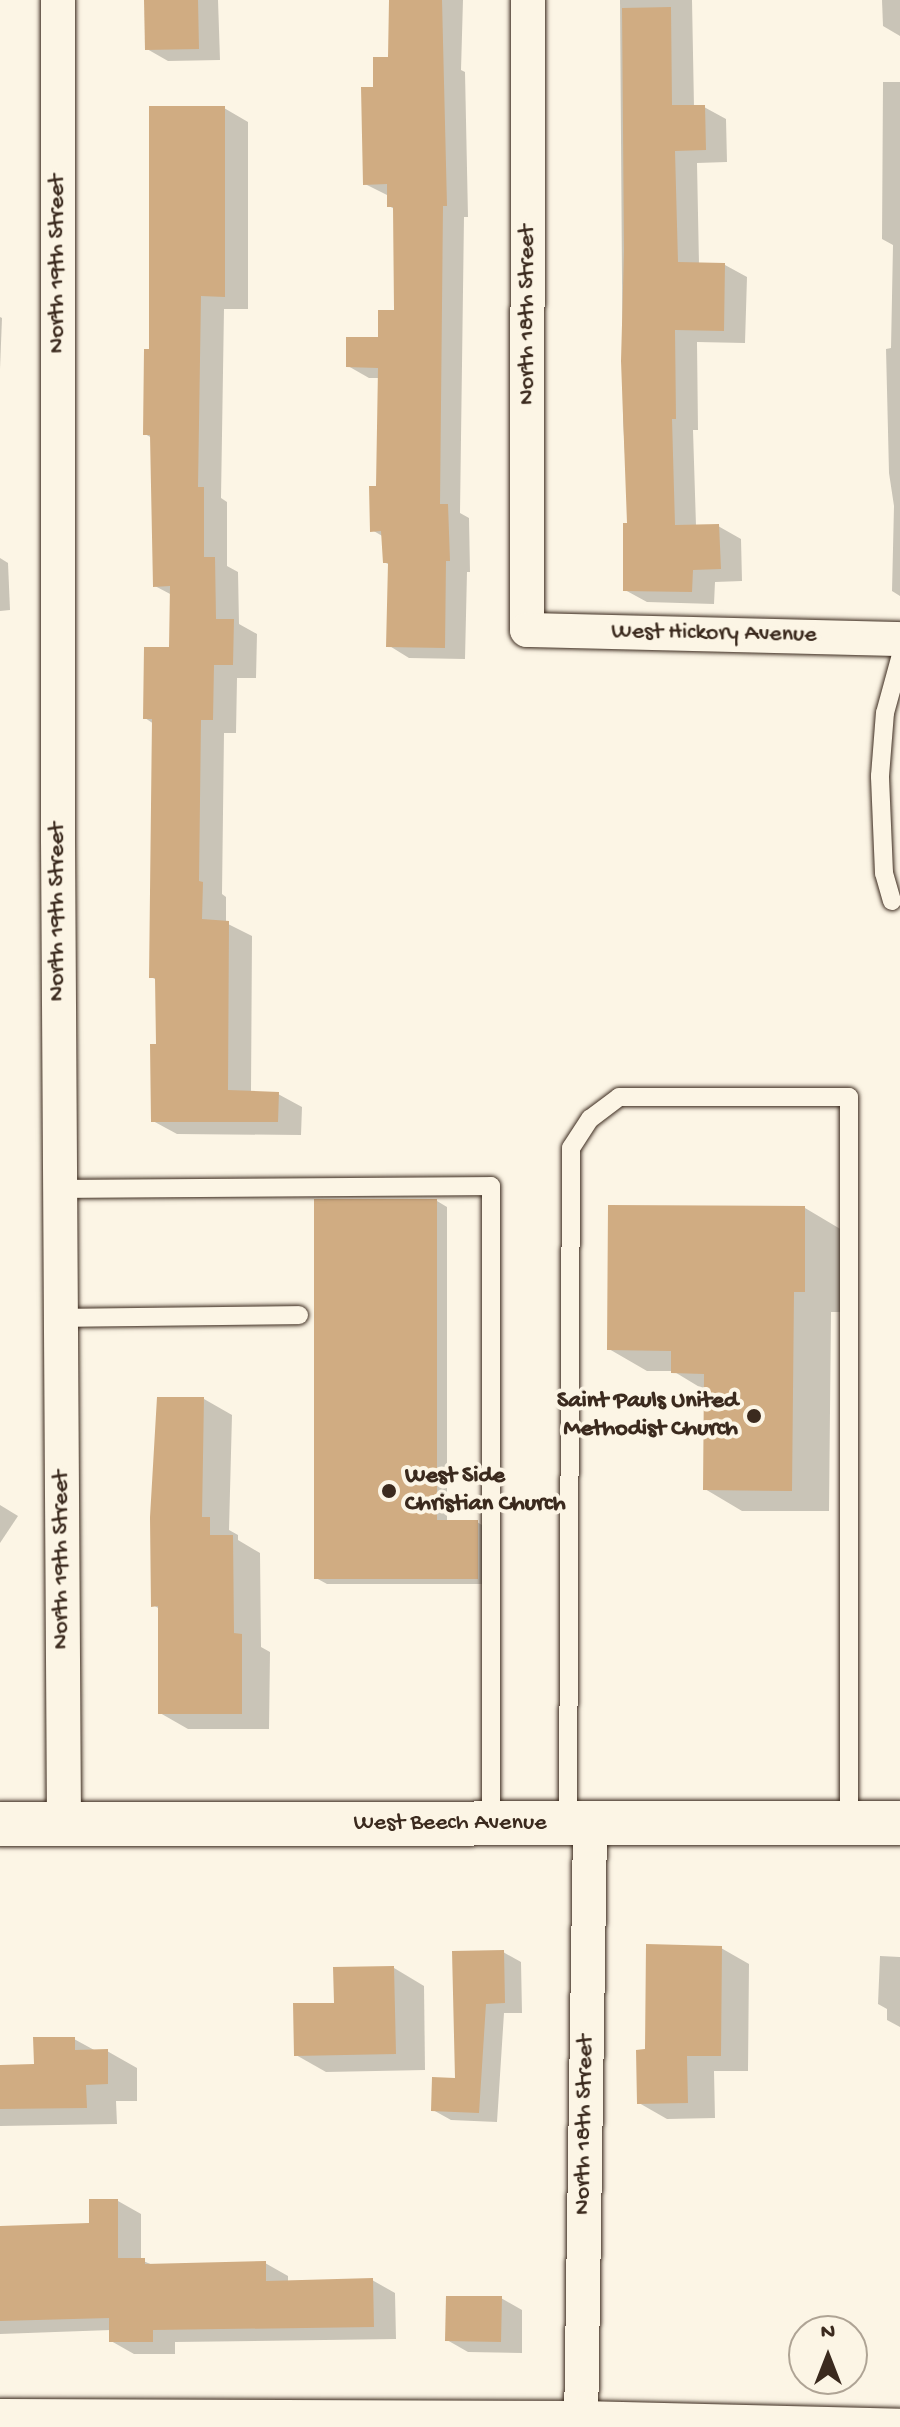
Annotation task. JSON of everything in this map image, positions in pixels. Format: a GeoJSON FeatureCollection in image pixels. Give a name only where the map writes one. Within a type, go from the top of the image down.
{"type":"FeatureCollection","features":[{"type":"Feature","properties":{"kind":"main road","name":"West Beech Avenue"},"geometry":{"type":"LineString","coordinates":[[0,1824],[900,1823]]}},
{"type":"Feature","properties":{"kind":"street","name":"North 19th Street"},"geometry":{"type":"LineString","coordinates":[[58,0],[64,1824]]}},
{"type":"Feature","properties":{"kind":"street","name":"North 18th Street"},"geometry":{"type":"LineString","coordinates":[[527,630],[528,0]]}},
{"type":"Feature","properties":{"kind":"street","name":"West Hickory Avenue"},"geometry":{"type":"LineString","coordinates":[[527,630],[900,639]]}},
{"type":"Feature","properties":{"kind":"street","name":"North 18th Street"},"geometry":{"type":"LineString","coordinates":[[579,1824],[581,2423]]}},
{"type":"Feature","properties":{"kind":"street"},"geometry":{"type":"LineString","coordinates":[[0,2416],[900,2426]]}},
{"type":"Feature","properties":{"kind":"lane"},"geometry":{"type":"LineString","coordinates":[[892,901],[884,873],[880,776],[885,713],[900,658]]}},
{"type":"Feature","properties":{"kind":"lane"},"geometry":{"type":"LineString","coordinates":[[579,1824],[571,1148],[590,1119],[619,1097],[849,1097],[849,1824]]}},
{"type":"Feature","properties":{"kind":"lane"},"geometry":{"type":"LineString","coordinates":[[60,1189],[491,1186],[491,1824]]}},
{"type":"Feature","properties":{"kind":"lane"},"geometry":{"type":"LineString","coordinates":[[61,1318],[299,1315]]}},
{"type":"Feature","properties":{"kind":"building"},"geometry":{"type":"Polygon","coordinates":[[[144,0],[198,0],[199,49],[145,50],[144,0]]]}},
{"type":"Feature","properties":{"kind":"building"},"geometry":{"type":"Polygon","coordinates":[[[389,0],[442,0],[447,206],[443,206],[440,504],[448,504],[450,561],[446,561],[445,648],[386,647],[388,563],[383,563],[381,531],[370,532],[369,486],[376,486],[378,368],[346,367],[346,337],[378,337],[378,310],[394,310],[393,207],[387,207],[387,184],[363,185],[361,87],[373,87],[373,57],[388,57],[389,0]]]}},
{"type":"Feature","properties":{"kind":"building"},"geometry":{"type":"Polygon","coordinates":[[[671,7],[672,105],[705,105],[706,150],[675,151],[678,262],[725,263],[724,331],[675,330],[676,419],[672,419],[675,525],[719,524],[721,569],[693,570],[692,592],[623,591],[623,523],[627,523],[621,361],[624,251],[622,8],[671,7]]]}},
{"type":"Feature","properties":{"kind":"building"},"geometry":{"type":"Polygon","coordinates":[[[149,106],[225,106],[225,297],[201,296],[198,487],[204,487],[204,557],[215,557],[216,619],[234,619],[233,665],[214,665],[213,720],[201,720],[199,881],[203,882],[202,919],[229,921],[228,1090],[279,1092],[278,1122],[151,1122],[150,1044],[156,1044],[155,978],[149,978],[152,719],[143,719],[144,647],[169,647],[170,586],[153,587],[150,435],[143,435],[144,349],[149,349],[149,106]]]}},
{"type":"Feature","properties":{"kind":"building","name":"West Side Christian Church"},"geometry":{"type":"Polygon","coordinates":[[[314,1199],[437,1199],[437,1520],[478,1520],[478,1579],[314,1579],[314,1199]]]}},
{"type":"Feature","properties":{"kind":"building"},"geometry":{"type":"Polygon","coordinates":[[[608,1205],[805,1206],[805,1292],[794,1292],[792,1491],[703,1490],[704,1374],[671,1373],[671,1351],[607,1350],[608,1205]]]}},
{"type":"Feature","properties":{"kind":"building"},"geometry":{"type":"Polygon","coordinates":[[[157,1397],[204,1397],[202,1517],[210,1517],[210,1535],[233,1535],[234,1633],[242,1634],[242,1714],[158,1714],[158,1606],[151,1607],[150,1517],[157,1397]]]}},
{"type":"Feature","properties":{"kind":"building"},"geometry":{"type":"Polygon","coordinates":[[[646,1944],[722,1946],[721,2056],[687,2056],[688,2103],[637,2104],[636,2050],[645,2049],[646,1944]]]}},
{"type":"Feature","properties":{"kind":"building"},"geometry":{"type":"Polygon","coordinates":[[[504,1950],[505,2003],[486,2004],[479,2113],[431,2111],[432,2077],[455,2078],[452,1951],[504,1950]]]}},
{"type":"Feature","properties":{"kind":"building"},"geometry":{"type":"Polygon","coordinates":[[[394,1966],[396,2054],[294,2056],[293,2003],[334,2003],[333,1967],[394,1966]]]}},
{"type":"Feature","properties":{"kind":"building"},"geometry":{"type":"Polygon","coordinates":[[[33,2037],[75,2037],[75,2050],[108,2049],[108,2084],[86,2085],[87,2108],[0,2109],[0,2065],[34,2064],[33,2037]]]}},
{"type":"Feature","properties":{"kind":"building"},"geometry":{"type":"Polygon","coordinates":[[[89,2199],[118,2199],[118,2258],[145,2258],[145,2264],[266,2261],[266,2281],[373,2278],[374,2327],[153,2330],[153,2342],[109,2342],[109,2318],[0,2321],[0,2226],[89,2223],[89,2199]]]}},
{"type":"Feature","properties":{"kind":"building"},"geometry":{"type":"Polygon","coordinates":[[[446,2296],[502,2296],[501,2342],[445,2341],[446,2296]]]}},
{"type":"Feature","properties":{"kind":"place","name":"Saint Pauls United Methodist Church"},"geometry":{"type":"Point","coordinates":[754,1416]}},
{"type":"Feature","properties":{"kind":"place","name":"West Side Christian Church"},"geometry":{"type":"Point","coordinates":[389,1491]}}]}
